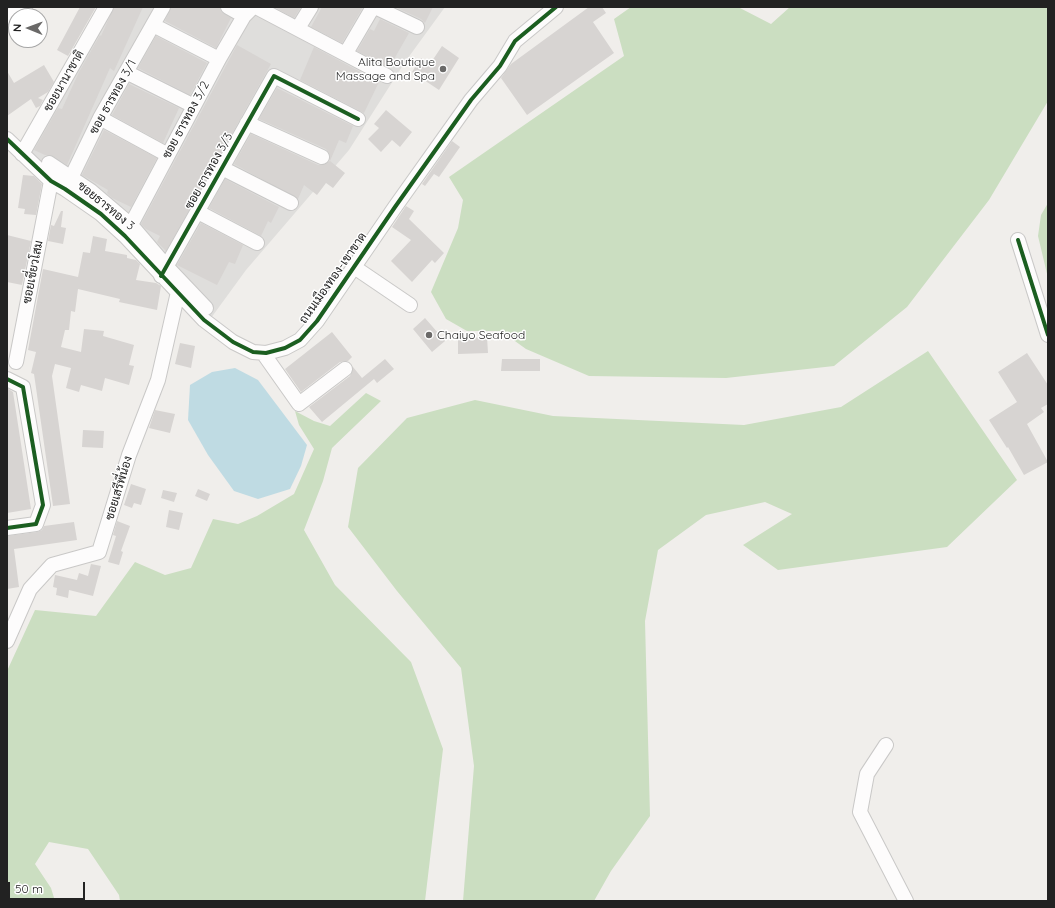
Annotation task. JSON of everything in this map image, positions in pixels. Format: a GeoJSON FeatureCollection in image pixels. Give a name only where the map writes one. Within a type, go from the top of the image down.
{"type":"FeatureCollection","features":[{"type":"Feature","properties":{"kind":"street"},"geometry":{"type":"LineString","coordinates":[[7,17],[25,7]]}},
{"type":"Feature","properties":{"kind":"street","name":"ซอยนานาชาติ"},"geometry":{"type":"LineString","coordinates":[[22,154],[106,7]]}},
{"type":"Feature","properties":{"kind":"street","name":"ซอย ธารทอง 3/1"},"geometry":{"type":"LineString","coordinates":[[68,183],[100,118],[163,7]]}},
{"type":"Feature","properties":{"kind":"street"},"geometry":{"type":"LineString","coordinates":[[228,7],[248,12]]}},
{"type":"Feature","properties":{"kind":"street"},"geometry":{"type":"LineString","coordinates":[[256,7],[346,53],[387,76]]}},
{"type":"Feature","properties":{"kind":"street"},"geometry":{"type":"LineString","coordinates":[[298,28],[311,7]]}},
{"type":"Feature","properties":{"kind":"street"},"geometry":{"type":"LineString","coordinates":[[346,53],[374,7],[417,27]]}},
{"type":"Feature","properties":{"kind":"street","name":"ถนนเมืองทอง-เขาขาด"},"geometry":{"type":"LineString","coordinates":[[7,139],[51,181],[68,183],[101,214],[128,231],[164,271],[178,292],[204,320],[233,342],[254,352],[263,353],[285,348],[300,340],[317,321],[399,200],[471,100],[500,66],[515,42],[556,7]]}},
{"type":"Feature","properties":{"kind":"street","name":"ซอย ธารทอง 3/2"},"geometry":{"type":"LineString","coordinates":[[128,231],[219,59],[248,12]]}},
{"type":"Feature","properties":{"kind":"street"},"geometry":{"type":"LineString","coordinates":[[153,25],[219,59]]}},
{"type":"Feature","properties":{"kind":"street"},"geometry":{"type":"LineString","coordinates":[[126,72],[194,106]]}},
{"type":"Feature","properties":{"kind":"street","name":"ซอย ธารทอง 3/3"},"geometry":{"type":"LineString","coordinates":[[164,271],[274,76],[358,119]]}},
{"type":"Feature","properties":{"kind":"street"},"geometry":{"type":"LineString","coordinates":[[100,118],[168,155]]}},
{"type":"Feature","properties":{"kind":"street"},"geometry":{"type":"LineString","coordinates":[[247,123],[322,157]]}},
{"type":"Feature","properties":{"kind":"street","name":"ซอยธารทอง 3"},"geometry":{"type":"LineString","coordinates":[[49,163],[68,183]]}},
{"type":"Feature","properties":{"kind":"street"},"geometry":{"type":"LineString","coordinates":[[222,168],[291,203]]}},
{"type":"Feature","properties":{"kind":"street","name":"ซอยเชี่ยวโสม"},"geometry":{"type":"LineString","coordinates":[[16,362],[51,181]]}},
{"type":"Feature","properties":{"kind":"street"},"geometry":{"type":"LineString","coordinates":[[198,212],[257,243]]}},
{"type":"Feature","properties":{"kind":"street"},"geometry":{"type":"LineString","coordinates":[[1018,240],[1047,330]]}},
{"type":"Feature","properties":{"kind":"street"},"geometry":{"type":"LineString","coordinates":[[354,267],[410,306]]}},
{"type":"Feature","properties":{"kind":"street"},"geometry":{"type":"LineString","coordinates":[[164,271],[206,308]]}},
{"type":"Feature","properties":{"kind":"street","name":"ซอยเสรีพี่น้อง"},"geometry":{"type":"LineString","coordinates":[[7,641],[30,589],[52,565],[99,552],[129,455],[158,380],[178,292]]}},
{"type":"Feature","properties":{"kind":"street"},"geometry":{"type":"LineString","coordinates":[[263,353],[299,404],[344,369]]}},
{"type":"Feature","properties":{"kind":"street"},"geometry":{"type":"LineString","coordinates":[[7,379],[23,387],[43,505],[36,524],[7,528]]}},
{"type":"Feature","properties":{"kind":"street"},"geometry":{"type":"LineString","coordinates":[[886,745],[867,774],[860,812],[906,901]]}},
{"type":"Feature","properties":{"kind":"shaded area"},"geometry":{"type":"Polygon","coordinates":[[[109,7],[445,7],[405,62],[349,150],[246,270],[211,318],[63,180],[29,151],[109,7]]]}},
{"type":"Feature","properties":{"kind":"green space"},"geometry":{"type":"Polygon","coordinates":[[[631,7],[738,7],[771,24],[790,7],[1048,7],[1048,101],[989,200],[907,307],[834,366],[726,378],[589,376],[526,349],[501,331],[467,331],[446,319],[431,292],[458,228],[463,200],[449,177],[624,56],[614,19],[631,7]]]}},
{"type":"Feature","properties":{"kind":"green space"},"geometry":{"type":"Polygon","coordinates":[[[1048,203],[1048,278],[1038,236],[1041,215],[1048,203]]]}},
{"type":"Feature","properties":{"kind":"green space"},"geometry":{"type":"Polygon","coordinates":[[[928,351],[1017,480],[947,547],[778,570],[743,545],[792,514],[765,502],[706,515],[658,550],[645,621],[650,816],[611,871],[594,901],[463,901],[474,766],[461,668],[397,591],[348,527],[358,468],[407,418],[475,400],[553,416],[744,425],[841,407],[928,351]]]}},
{"type":"Feature","properties":{"kind":"green space"},"geometry":{"type":"Polygon","coordinates":[[[366,393],[381,401],[332,448],[323,481],[304,530],[335,585],[411,662],[443,749],[425,901],[120,901],[119,895],[88,849],[49,842],[35,864],[51,888],[55,901],[7,901],[7,671],[35,610],[96,616],[135,562],[165,575],[191,568],[213,519],[238,524],[257,516],[294,494],[314,449],[299,425],[295,411],[314,421],[330,426],[366,393]]]}},
{"type":"Feature","properties":{"kind":"water"},"geometry":{"type":"Polygon","coordinates":[[[235,368],[258,380],[307,445],[301,466],[290,489],[258,499],[234,491],[208,455],[188,420],[190,385],[212,372],[235,368]]]}},
{"type":"Feature","properties":{"kind":"building"},"geometry":{"type":"Polygon","coordinates":[[[80,7],[96,7],[68,56],[57,50],[80,7]]]}},
{"type":"Feature","properties":{"kind":"building"},"geometry":{"type":"Polygon","coordinates":[[[114,7],[143,7],[114,71],[110,68],[67,165],[53,156],[45,155],[34,150],[58,108],[62,109],[79,72],[100,35],[101,36],[114,7]]]}},
{"type":"Feature","properties":{"kind":"building"},"geometry":{"type":"Polygon","coordinates":[[[171,7],[220,7],[221,12],[231,18],[216,48],[165,21],[171,7]]]}},
{"type":"Feature","properties":{"kind":"building"},"geometry":{"type":"Polygon","coordinates":[[[274,7],[301,7],[294,18],[274,7]]]}},
{"type":"Feature","properties":{"kind":"building"},"geometry":{"type":"Polygon","coordinates":[[[322,7],[363,7],[342,43],[311,27],[322,7]]]}},
{"type":"Feature","properties":{"kind":"building"},"geometry":{"type":"Polygon","coordinates":[[[395,7],[433,7],[425,23],[421,19],[395,7]]]}},
{"type":"Feature","properties":{"kind":"building"},"geometry":{"type":"Polygon","coordinates":[[[589,7],[602,7],[606,13],[593,22],[614,53],[527,115],[501,78],[511,64],[589,7]]]}},
{"type":"Feature","properties":{"kind":"building"},"geometry":{"type":"Polygon","coordinates":[[[380,19],[409,33],[389,68],[357,51],[370,29],[374,31],[380,19]]]}},
{"type":"Feature","properties":{"kind":"building"},"geometry":{"type":"Polygon","coordinates":[[[156,36],[207,63],[190,95],[138,68],[156,36]]]}},
{"type":"Feature","properties":{"kind":"building"},"geometry":{"type":"Polygon","coordinates":[[[237,45],[271,64],[166,251],[157,242],[160,236],[146,229],[141,224],[237,45]]]}},
{"type":"Feature","properties":{"kind":"building"},"geometry":{"type":"Polygon","coordinates":[[[442,46],[459,58],[439,90],[412,72],[421,58],[430,64],[442,46]]]}},
{"type":"Feature","properties":{"kind":"building"},"geometry":{"type":"Polygon","coordinates":[[[314,47],[379,82],[364,113],[300,80],[314,47]]]}},
{"type":"Feature","properties":{"kind":"building"},"geometry":{"type":"Polygon","coordinates":[[[44,65],[54,82],[48,92],[38,98],[43,100],[40,106],[36,108],[31,99],[7,116],[7,71],[14,83],[44,65]]]}},
{"type":"Feature","properties":{"kind":"building"},"geometry":{"type":"Polygon","coordinates":[[[129,84],[179,108],[163,143],[112,115],[129,84]]]}},
{"type":"Feature","properties":{"kind":"building"},"geometry":{"type":"Polygon","coordinates":[[[277,88],[353,126],[346,143],[339,140],[330,161],[330,156],[326,149],[259,119],[277,88]]]}},
{"type":"Feature","properties":{"kind":"building"},"geometry":{"type":"Polygon","coordinates":[[[386,110],[412,132],[400,147],[392,140],[381,152],[368,139],[379,128],[374,124],[386,110]]]}},
{"type":"Feature","properties":{"kind":"building"},"geometry":{"type":"Polygon","coordinates":[[[104,130],[157,158],[131,207],[112,198],[107,193],[108,190],[82,175],[104,130]]]}},
{"type":"Feature","properties":{"kind":"building"},"geometry":{"type":"Polygon","coordinates":[[[251,134],[318,165],[323,165],[330,161],[345,173],[333,188],[326,183],[317,195],[304,185],[298,199],[234,164],[251,134]]]}},
{"type":"Feature","properties":{"kind":"building"},"geometry":{"type":"Polygon","coordinates":[[[452,141],[460,147],[439,177],[434,174],[425,186],[422,184],[452,141]]]}},
{"type":"Feature","properties":{"kind":"building"},"geometry":{"type":"Polygon","coordinates":[[[23,175],[34,176],[42,184],[36,215],[24,214],[25,209],[18,208],[23,175]]]}},
{"type":"Feature","properties":{"kind":"building"},"geometry":{"type":"Polygon","coordinates":[[[225,179],[279,207],[271,223],[268,221],[261,236],[209,208],[225,179]]]}},
{"type":"Feature","properties":{"kind":"building"},"geometry":{"type":"Polygon","coordinates":[[[406,206],[414,211],[409,219],[444,253],[435,263],[432,260],[412,282],[391,261],[411,240],[392,227],[406,206]]]}},
{"type":"Feature","properties":{"kind":"building"},"geometry":{"type":"Polygon","coordinates":[[[61,211],[63,211],[61,227],[66,228],[63,244],[48,241],[51,225],[54,226],[61,211]]]}},
{"type":"Feature","properties":{"kind":"building"},"geometry":{"type":"Polygon","coordinates":[[[201,223],[243,245],[235,264],[229,262],[217,285],[177,265],[201,223]]]}},
{"type":"Feature","properties":{"kind":"building"},"geometry":{"type":"Polygon","coordinates":[[[7,235],[31,241],[22,285],[7,282],[7,235]]]}},
{"type":"Feature","properties":{"kind":"building"},"geometry":{"type":"Polygon","coordinates":[[[93,236],[107,239],[105,251],[127,255],[127,258],[136,260],[140,264],[136,280],[156,283],[161,286],[157,310],[119,302],[120,299],[78,289],[75,312],[71,311],[69,330],[65,330],[61,347],[81,352],[84,329],[104,331],[103,336],[134,345],[129,365],[134,366],[129,385],[105,378],[102,391],[81,385],[79,392],[66,388],[71,368],[55,364],[52,376],[70,504],[53,506],[34,374],[31,373],[36,352],[28,350],[43,269],[78,277],[83,252],[90,253],[93,236]]]}},
{"type":"Feature","properties":{"kind":"building","name":"Chaiyo Seafood"},"geometry":{"type":"Polygon","coordinates":[[[425,318],[445,341],[432,352],[413,329],[425,318]]]}},
{"type":"Feature","properties":{"kind":"building"},"geometry":{"type":"Polygon","coordinates":[[[332,332],[352,357],[348,361],[340,362],[301,392],[285,369],[332,332]]]}},
{"type":"Feature","properties":{"kind":"building"},"geometry":{"type":"Polygon","coordinates":[[[487,337],[488,353],[458,354],[458,338],[487,337]]]}},
{"type":"Feature","properties":{"kind":"building"},"geometry":{"type":"Polygon","coordinates":[[[180,343],[195,346],[191,368],[175,364],[180,343]]]}},
{"type":"Feature","properties":{"kind":"building"},"geometry":{"type":"Polygon","coordinates":[[[1027,353],[1048,385],[1048,404],[1041,408],[1044,412],[1027,424],[1048,462],[1024,475],[1008,447],[1007,448],[989,420],[1017,402],[998,372],[1027,353]]]}},
{"type":"Feature","properties":{"kind":"building"},"geometry":{"type":"Polygon","coordinates":[[[385,359],[394,369],[377,383],[374,379],[322,422],[309,407],[350,376],[353,367],[362,378],[385,359]]]}},
{"type":"Feature","properties":{"kind":"building"},"geometry":{"type":"Polygon","coordinates":[[[502,359],[540,359],[540,371],[501,371],[502,359]]]}},
{"type":"Feature","properties":{"kind":"building"},"geometry":{"type":"Polygon","coordinates":[[[7,388],[13,392],[31,509],[7,513],[7,388]]]}},
{"type":"Feature","properties":{"kind":"building"},"geometry":{"type":"Polygon","coordinates":[[[155,410],[175,414],[170,433],[149,428],[155,410]]]}},
{"type":"Feature","properties":{"kind":"building"},"geometry":{"type":"Polygon","coordinates":[[[83,430],[104,431],[103,448],[82,447],[83,430]]]}},
{"type":"Feature","properties":{"kind":"building"},"geometry":{"type":"Polygon","coordinates":[[[131,484],[146,489],[141,505],[134,503],[132,508],[124,505],[131,484]]]}},
{"type":"Feature","properties":{"kind":"building"},"geometry":{"type":"Polygon","coordinates":[[[198,489],[210,494],[207,501],[195,496],[198,489]]]}},
{"type":"Feature","properties":{"kind":"building"},"geometry":{"type":"Polygon","coordinates":[[[163,490],[177,493],[174,502],[161,498],[163,490]]]}},
{"type":"Feature","properties":{"kind":"building"},"geometry":{"type":"Polygon","coordinates":[[[169,510],[183,513],[179,530],[166,527],[169,510]]]}},
{"type":"Feature","properties":{"kind":"building"},"geometry":{"type":"Polygon","coordinates":[[[117,521],[130,526],[121,551],[123,552],[119,565],[108,562],[116,536],[113,535],[117,521]]]}},
{"type":"Feature","properties":{"kind":"building"},"geometry":{"type":"Polygon","coordinates":[[[74,522],[77,540],[14,549],[19,587],[7,589],[7,536],[37,532],[42,530],[44,526],[74,522]]]}},
{"type":"Feature","properties":{"kind":"building"},"geometry":{"type":"Polygon","coordinates":[[[91,564],[101,566],[93,596],[69,590],[68,598],[56,595],[57,588],[53,587],[55,575],[77,580],[79,573],[88,576],[91,564]]]}},
{"type":"Feature","properties":{"kind":"cycle path"},"geometry":{"type":"LineString","coordinates":[[7,139],[51,181],[101,214],[125,236],[204,320],[233,342],[253,352],[266,353],[285,348],[300,340],[317,321],[471,100],[500,66],[515,41],[556,7]]}},
{"type":"Feature","properties":{"kind":"cycle path"},"geometry":{"type":"LineString","coordinates":[[161,276],[274,76],[358,119]]}},
{"type":"Feature","properties":{"kind":"cycle path"},"geometry":{"type":"LineString","coordinates":[[1018,240],[1048,335]]}},
{"type":"Feature","properties":{"kind":"cycle path"},"geometry":{"type":"LineString","coordinates":[[7,379],[23,387],[43,505],[36,524],[7,528]]}},
{"type":"Feature","properties":{"kind":"place","name":"Alita Boutique Massage and Spa"},"geometry":{"type":"Point","coordinates":[443,69]}},
{"type":"Feature","properties":{"kind":"place","name":"Chaiyo Seafood"},"geometry":{"type":"Point","coordinates":[429,335]}}]}
